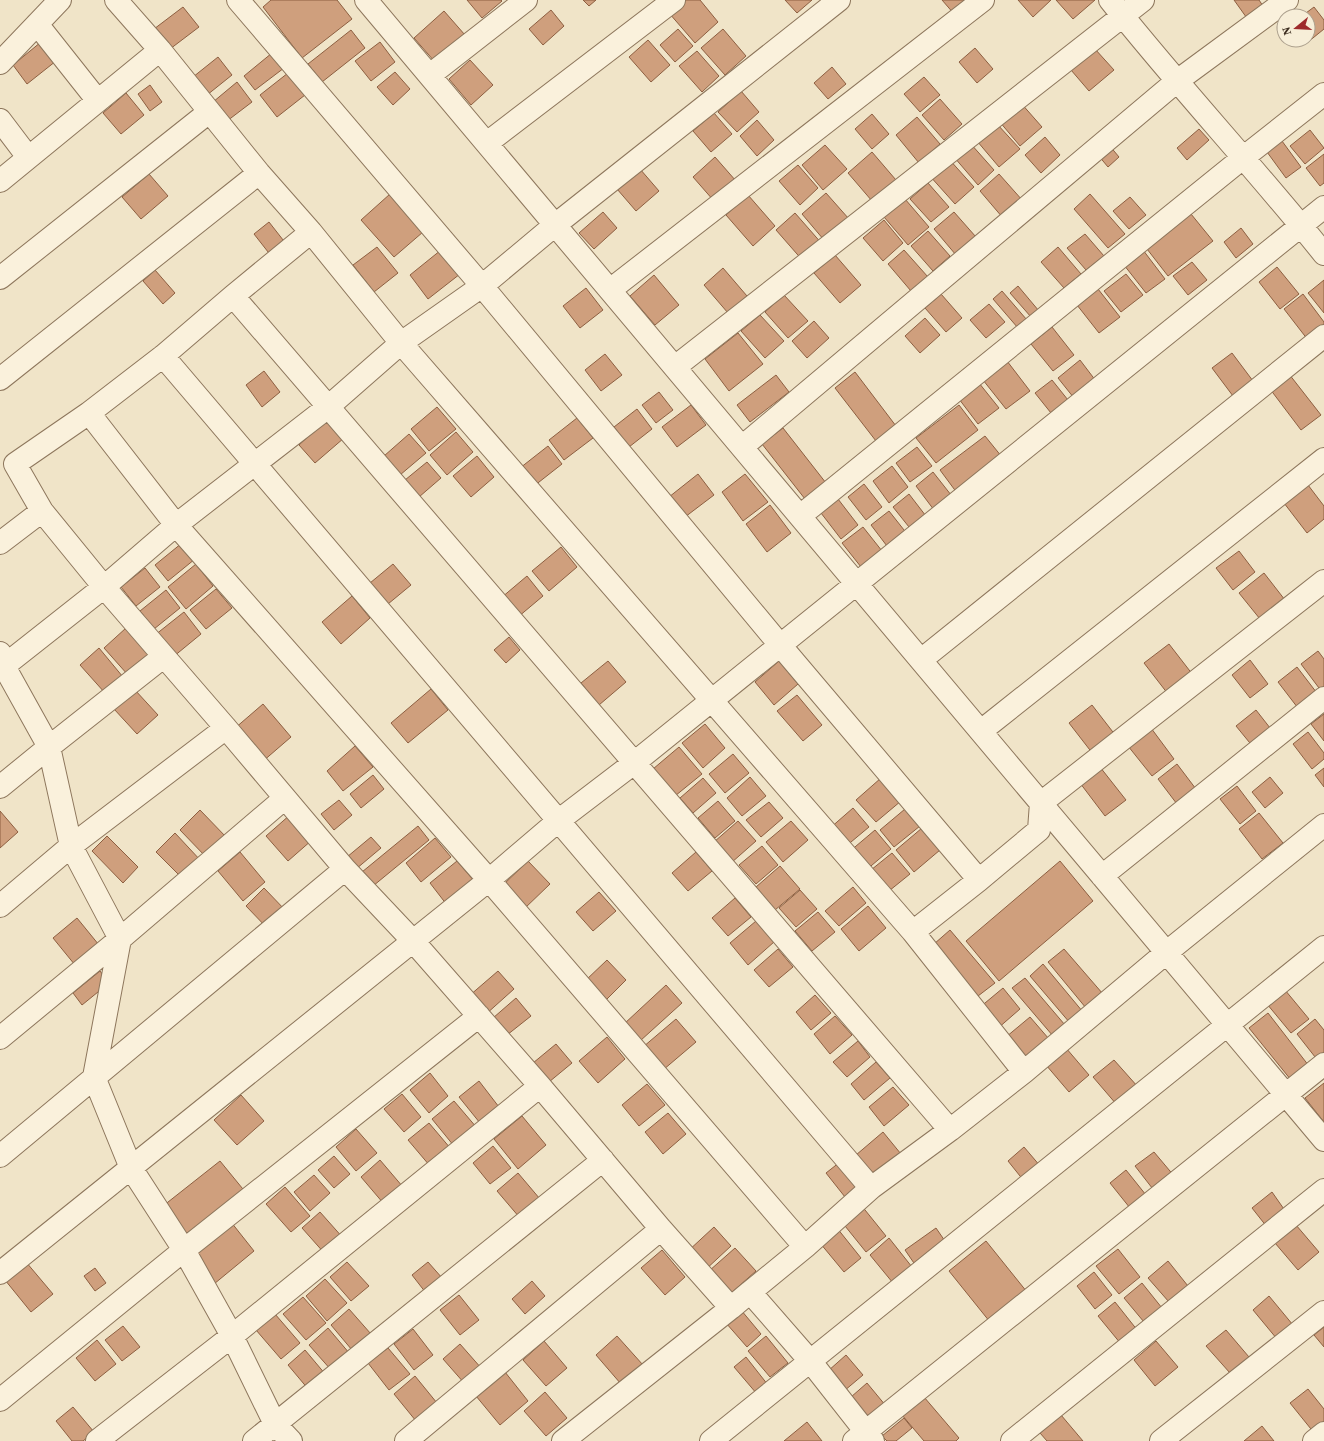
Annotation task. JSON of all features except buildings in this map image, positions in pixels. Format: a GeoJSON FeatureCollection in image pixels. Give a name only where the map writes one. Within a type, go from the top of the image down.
{"type":"FeatureCollection","features":[{"type":"Feature","properties":{"kind":"street"},"geometry":{"type":"LineString","coordinates":[[0,63],[60,0]]}},
{"type":"Feature","properties":{"kind":"street"},"geometry":{"type":"LineString","coordinates":[[116,0],[160,50],[259,173],[311,232],[401,343],[913,932],[1024,1072]]}},
{"type":"Feature","properties":{"kind":"street"},"geometry":{"type":"LineString","coordinates":[[238,0],[482,286],[780,645],[980,880]]}},
{"type":"Feature","properties":{"kind":"street"},"geometry":{"type":"LineString","coordinates":[[430,75],[526,0]]}},
{"type":"Feature","properties":{"kind":"street"},"geometry":{"type":"LineString","coordinates":[[487,143],[674,0]]}},
{"type":"Feature","properties":{"kind":"street"},"geometry":{"type":"LineString","coordinates":[[290,1441],[275,1424],[232,1336],[184,1250],[131,1168],[94,1077],[120,939],[71,846],[49,747],[1,663],[104,587],[176,525],[328,407],[401,343],[482,286],[556,225],[839,0]]}},
{"type":"Feature","properties":{"kind":"street"},"geometry":{"type":"LineString","coordinates":[[610,290],[983,0]]}},
{"type":"Feature","properties":{"kind":"street"},"geometry":{"type":"LineString","coordinates":[[675,367],[1116,8],[1143,0]]}},
{"type":"Feature","properties":{"kind":"street"},"geometry":{"type":"LineString","coordinates":[[742,447],[1177,81],[1286,0]]}},
{"type":"Feature","properties":{"kind":"street"},"geometry":{"type":"LineString","coordinates":[[372,2],[430,75],[1324,1140]]}},
{"type":"Feature","properties":{"kind":"street"},"geometry":{"type":"LineString","coordinates":[[1116,8],[1177,81],[1244,157],[1324,254]]}},
{"type":"Feature","properties":{"kind":"street"},"geometry":{"type":"LineString","coordinates":[[37,24],[98,101]]}},
{"type":"Feature","properties":{"kind":"street"},"geometry":{"type":"LineString","coordinates":[[0,181],[160,50]]}},
{"type":"Feature","properties":{"kind":"street"},"geometry":{"type":"LineString","coordinates":[[800,516],[1324,94]]}},
{"type":"Feature","properties":{"kind":"street"},"geometry":{"type":"LineString","coordinates":[[0,278],[209,112]]}},
{"type":"Feature","properties":{"kind":"street"},"geometry":{"type":"LineString","coordinates":[[0,120],[28,157]]}},
{"type":"Feature","properties":{"kind":"street"},"geometry":{"type":"LineString","coordinates":[[0,379],[259,173]]}},
{"type":"Feature","properties":{"kind":"street"},"geometry":{"type":"LineString","coordinates":[[0,1273],[489,880],[558,821],[634,763],[1324,207]]}},
{"type":"Feature","properties":{"kind":"street"},"geometry":{"type":"LineString","coordinates":[[311,232],[163,356],[89,413],[15,464],[42,511],[163,657],[226,728],[344,869],[413,941],[540,1086],[661,1230],[731,1308]]}},
{"type":"Feature","properties":{"kind":"street"},"geometry":{"type":"LineString","coordinates":[[233,296],[950,1130]]}},
{"type":"Feature","properties":{"kind":"street"},"geometry":{"type":"LineString","coordinates":[[921,660],[1324,336]]}},
{"type":"Feature","properties":{"kind":"street"},"geometry":{"type":"LineString","coordinates":[[163,356],[871,1188]]}},
{"type":"Feature","properties":{"kind":"street"},"geometry":{"type":"LineString","coordinates":[[89,413],[176,525],[489,880],[805,1247]]}},
{"type":"Feature","properties":{"kind":"street"},"geometry":{"type":"LineString","coordinates":[[981,731],[1324,459]]}},
{"type":"Feature","properties":{"kind":"street"},"geometry":{"type":"LineString","coordinates":[[0,543],[42,511]]}},
{"type":"Feature","properties":{"kind":"street"},"geometry":{"type":"LineString","coordinates":[[913,932],[980,880],[1039,830],[1041,803],[1324,581]]}},
{"type":"Feature","properties":{"kind":"street"},"geometry":{"type":"LineString","coordinates":[[0,787],[163,657]]}},
{"type":"Feature","properties":{"kind":"street"},"geometry":{"type":"LineString","coordinates":[[1102,876],[1324,698]]}},
{"type":"Feature","properties":{"kind":"street"},"geometry":{"type":"LineString","coordinates":[[0,906],[71,846],[226,728]]}},
{"type":"Feature","properties":{"kind":"street"},"geometry":{"type":"LineString","coordinates":[[0,1038],[120,939],[284,798]]}},
{"type":"Feature","properties":{"kind":"street"},"geometry":{"type":"LineString","coordinates":[[563,1441],[731,1308],[805,1247],[871,1188],[950,1130],[1024,1072],[1167,952],[1324,825]]}},
{"type":"Feature","properties":{"kind":"street"},"geometry":{"type":"LineString","coordinates":[[0,1156],[344,869]]}},
{"type":"Feature","properties":{"kind":"street"},"geometry":{"type":"LineString","coordinates":[[711,1441],[811,1362],[1324,947]]}},
{"type":"Feature","properties":{"kind":"street"},"geometry":{"type":"LineString","coordinates":[[0,1400],[184,1250],[478,1016]]}},
{"type":"Feature","properties":{"kind":"street"},"geometry":{"type":"LineString","coordinates":[[750,1292],[811,1362],[864,1438],[1324,1064]]}},
{"type":"Feature","properties":{"kind":"street"},"geometry":{"type":"LineString","coordinates":[[97,1441],[232,1336],[540,1086]]}},
{"type":"Feature","properties":{"kind":"street"},"geometry":{"type":"LineString","coordinates":[[254,1441],[603,1160]]}},
{"type":"Feature","properties":{"kind":"street"},"geometry":{"type":"LineString","coordinates":[[1012,1441],[1324,1190]]}},
{"type":"Feature","properties":{"kind":"street"},"geometry":{"type":"LineString","coordinates":[[406,1441],[661,1230]]}},
{"type":"Feature","properties":{"kind":"street"},"geometry":{"type":"LineString","coordinates":[[1161,1441],[1324,1312]]}},
{"type":"Feature","properties":{"kind":"street"},"geometry":{"type":"LineString","coordinates":[[1314,1441],[1324,1433]]}}]}
